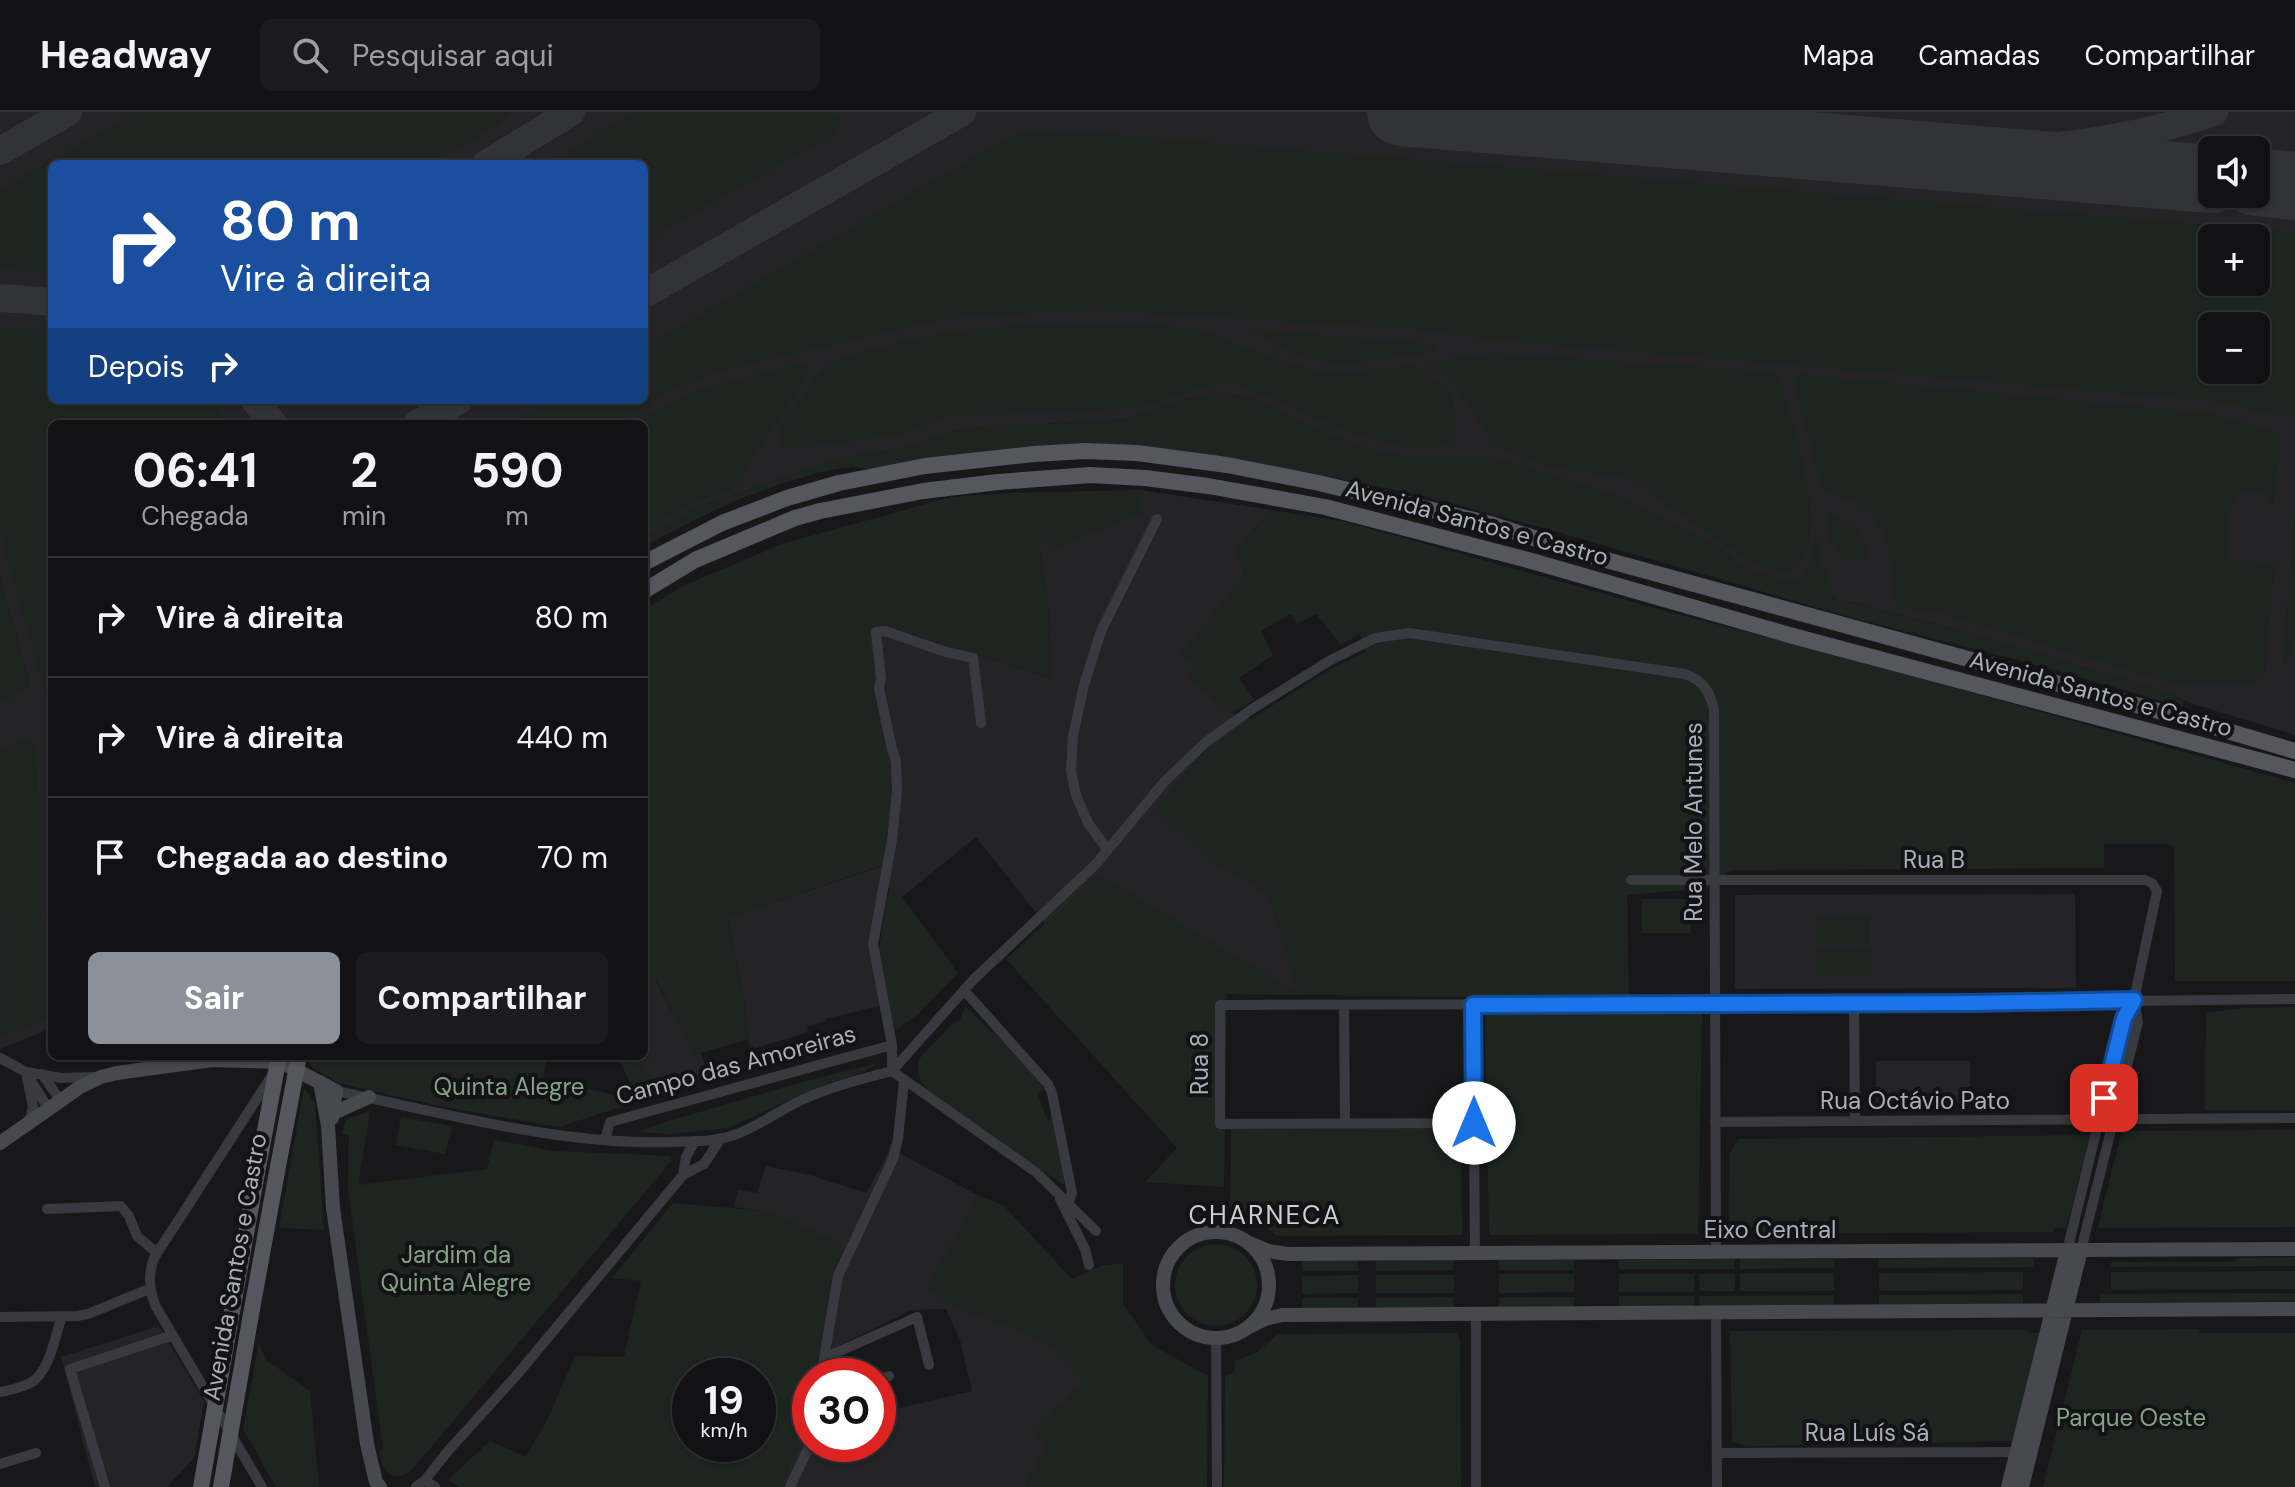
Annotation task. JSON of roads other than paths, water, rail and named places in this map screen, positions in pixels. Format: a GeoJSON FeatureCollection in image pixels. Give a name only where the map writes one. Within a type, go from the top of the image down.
{"type":"FeatureCollection","features":[{"type":"Feature","properties":{"kind":"main road","name":"Avenida Santos e Castro"},"geometry":{"type":"LineString","coordinates":[[648,561],[722,523],[787,498],[839,483],[925,466],[1034,454],[1085,451],[1137,453],[1258,471],[1491,524],[1577,552],[2295,751]]}},
{"type":"Feature","properties":{"kind":"main road","name":"Avenida Santos e Castro"},"geometry":{"type":"LineString","coordinates":[[648,589],[695,560],[795,518],[820,511],[923,491],[998,482],[1090,475],[1145,478],[1325,507],[2295,770]]}},
{"type":"Feature","properties":{"kind":"main road"},"geometry":{"type":"LineString","coordinates":[[0,1143],[54,1104],[101,1077],[212,1060]]}},
{"type":"Feature","properties":{"kind":"main road","name":"Avenida Santos e Castro"},"geometry":{"type":"LineString","coordinates":[[201,1487],[280,1060]]}},
{"type":"Feature","properties":{"kind":"main road"},"geometry":{"type":"LineString","coordinates":[[282,1060],[336,1091],[331,1120],[332,1200],[367,1444],[380,1487]]}},
{"type":"Feature","properties":{"kind":"main road","name":"Avenida Santos e Castro"},"geometry":{"type":"LineString","coordinates":[[221,1487],[298,1060]]}},
{"type":"Feature","properties":{"kind":"main road"},"geometry":{"type":"LineString","coordinates":[[320,1082],[331,1120]]}},
{"type":"Feature","properties":{"kind":"main road"},"geometry":{"type":"LineString","coordinates":[[331,1120],[369,1097]]}},
{"type":"Feature","properties":{"kind":"main road"},"geometry":{"type":"LineString","coordinates":[[1249,1327],[1263,1309],[1269,1288],[1262,1259],[1247,1242],[1226,1233],[1211,1232],[1197,1236],[1178,1249],[1167,1268],[1164,1290],[1167,1305],[1175,1318],[1192,1332],[1216,1338],[1236,1334],[1265,1319],[1282,1315],[2295,1309]]}},
{"type":"Feature","properties":{"kind":"main road","name":"Eixo Central"},"geometry":{"type":"LineString","coordinates":[[1247,1242],[1268,1251],[1288,1254],[2295,1249]]}},
{"type":"Feature","properties":{"kind":"main road"},"geometry":{"type":"LineString","coordinates":[[2022,1487],[2074,1250]]}},
{"type":"Feature","properties":{"kind":"main road"},"geometry":{"type":"LineString","coordinates":[[2008,1487],[2059,1310]]}},
{"type":"Feature","properties":{"kind":"street"},"geometry":{"type":"LineString","coordinates":[[892,1071],[964,990],[1108,850],[1088,823],[1076,795],[1071,771],[1073,736],[1084,685],[1101,631],[1157,519]]}},
{"type":"Feature","properties":{"kind":"street"},"geometry":{"type":"LineString","coordinates":[[892,1071],[892,1045],[873,944],[892,840],[897,791],[896,761],[879,688],[881,679],[876,632],[885,631],[973,658],[981,723]]}},
{"type":"Feature","properties":{"kind":"street","name":"Rua Melo Antunes"},"geometry":{"type":"LineString","coordinates":[[1108,850],[1165,781],[1206,742],[1329,661],[1375,638],[1409,633],[1696,678],[1705,685],[1714,709],[1716,1253]]}},
{"type":"Feature","properties":{"kind":"street","name":"Rua B"},"geometry":{"type":"LineString","coordinates":[[1631,880],[2145,880],[2152,883],[2157,891],[2134,1000]]}},
{"type":"Feature","properties":{"kind":"street"},"geometry":{"type":"LineString","coordinates":[[964,990],[1048,1084],[1072,1193],[1068,1204]]}},
{"type":"Feature","properties":{"kind":"street"},"geometry":{"type":"LineString","coordinates":[[1474,1123],[1345,1123],[1344,1005],[2295,999]]}},
{"type":"Feature","properties":{"kind":"street"},"geometry":{"type":"LineString","coordinates":[[2074,1250],[2099,1120],[2124,1018],[2134,1000]]}},
{"type":"Feature","properties":{"kind":"street"},"geometry":{"type":"LineString","coordinates":[[2074,1250],[2115,1120],[2138,1022],[2134,1000]]}},
{"type":"Feature","properties":{"kind":"street"},"geometry":{"type":"LineString","coordinates":[[1854,1003],[1855,1121]]}},
{"type":"Feature","properties":{"kind":"street","name":"Rua 8"},"geometry":{"type":"LineString","coordinates":[[1344,1005],[1220,1005],[1220,1124],[1345,1123]]}},
{"type":"Feature","properties":{"kind":"street"},"geometry":{"type":"LineString","coordinates":[[1473,1005],[1475,1254]]}},
{"type":"Feature","properties":{"kind":"street","name":"Campo das Amoreiras"},"geometry":{"type":"LineString","coordinates":[[605,1140],[610,1122],[892,1045]]}},
{"type":"Feature","properties":{"kind":"street"},"geometry":{"type":"LineString","coordinates":[[0,1058],[26,1072],[54,1104]]}},
{"type":"Feature","properties":{"kind":"street"},"geometry":{"type":"LineString","coordinates":[[262,1487],[155,1305],[149,1289],[150,1270],[157,1253],[279,1060]]}},
{"type":"Feature","properties":{"kind":"street"},"geometry":{"type":"LineString","coordinates":[[892,1071],[1037,1173],[1096,1231]]}},
{"type":"Feature","properties":{"kind":"street","name":"Campo das Amoreiras"},"geometry":{"type":"LineString","coordinates":[[336,1091],[536,1131],[605,1140],[695,1141],[734,1135],[815,1094],[892,1071]]}},
{"type":"Feature","properties":{"kind":"street"},"geometry":{"type":"LineString","coordinates":[[26,1072],[61,1078],[101,1077]]}},
{"type":"Feature","properties":{"kind":"street"},"geometry":{"type":"LineString","coordinates":[[26,1072],[33,1107],[29,1123]]}},
{"type":"Feature","properties":{"kind":"street"},"geometry":{"type":"LineString","coordinates":[[42,1074],[54,1104]]}},
{"type":"Feature","properties":{"kind":"street"},"geometry":{"type":"LineString","coordinates":[[824,1358],[838,1276],[896,1149],[904,1080]]}},
{"type":"Feature","properties":{"kind":"street","name":"Rua Octávio Pato"},"geometry":{"type":"LineString","coordinates":[[1715,1122],[2295,1118]]}},
{"type":"Feature","properties":{"kind":"street","name":"Campo das Amoreiras"},"geometry":{"type":"LineString","coordinates":[[421,1484],[516,1376],[683,1175],[704,1164],[721,1138]]}},
{"type":"Feature","properties":{"kind":"street","name":"Campo das Amoreiras"},"geometry":{"type":"LineString","coordinates":[[683,1175],[686,1157],[695,1141]]}},
{"type":"Feature","properties":{"kind":"street"},"geometry":{"type":"LineString","coordinates":[[1056,1190],[1085,1249],[1089,1265]]}},
{"type":"Feature","properties":{"kind":"street"},"geometry":{"type":"LineString","coordinates":[[47,1209],[121,1206],[137,1236],[157,1253]]}},
{"type":"Feature","properties":{"kind":"street"},"geometry":{"type":"LineString","coordinates":[[0,1317],[88,1314],[149,1289]]}},
{"type":"Feature","properties":{"kind":"street"},"geometry":{"type":"LineString","coordinates":[[1716,1313],[1717,1487]]}},
{"type":"Feature","properties":{"kind":"street"},"geometry":{"type":"LineString","coordinates":[[1476,1314],[1476,1487]]}},
{"type":"Feature","properties":{"kind":"street"},"geometry":{"type":"LineString","coordinates":[[0,1392],[23,1386],[41,1374],[62,1316]]}},
{"type":"Feature","properties":{"kind":"street"},"geometry":{"type":"LineString","coordinates":[[824,1358],[917,1317],[929,1365]]}},
{"type":"Feature","properties":{"kind":"street"},"geometry":{"type":"LineString","coordinates":[[105,1487],[70,1369],[173,1335]]}},
{"type":"Feature","properties":{"kind":"street"},"geometry":{"type":"LineString","coordinates":[[1216,1338],[1217,1487]]}},
{"type":"Feature","properties":{"kind":"street","name":"Rua Luís Sá"},"geometry":{"type":"LineString","coordinates":[[1717,1453],[2017,1452]]}},
{"type":"Feature","properties":{"kind":"street"},"geometry":{"type":"LineString","coordinates":[[0,1464],[36,1453]]}},
{"type":"Feature","properties":{"kind":"street"},"geometry":{"type":"LineString","coordinates":[[790,1487],[802,1462]]}},
{"type":"Feature","properties":{"kind":"street"},"geometry":{"type":"LineString","coordinates":[[421,1484],[435,1487]]}},
{"type":"Feature","properties":{"kind":"district","name":"CHARNECA"},"geometry":{"type":"Point","coordinates":[1265,1215]}},
{"type":"Feature","properties":{"kind":"park label","name":"Quinta Alegre"},"geometry":{"type":"Point","coordinates":[509,1087]}},
{"type":"Feature","properties":{"kind":"park label","name":"Jardim da Quinta Alegre"},"geometry":{"type":"Point","coordinates":[456,1269]}},
{"type":"Feature","properties":{"kind":"park label","name":"Parque Oeste"},"geometry":{"type":"Point","coordinates":[2131,1418]}}]}
